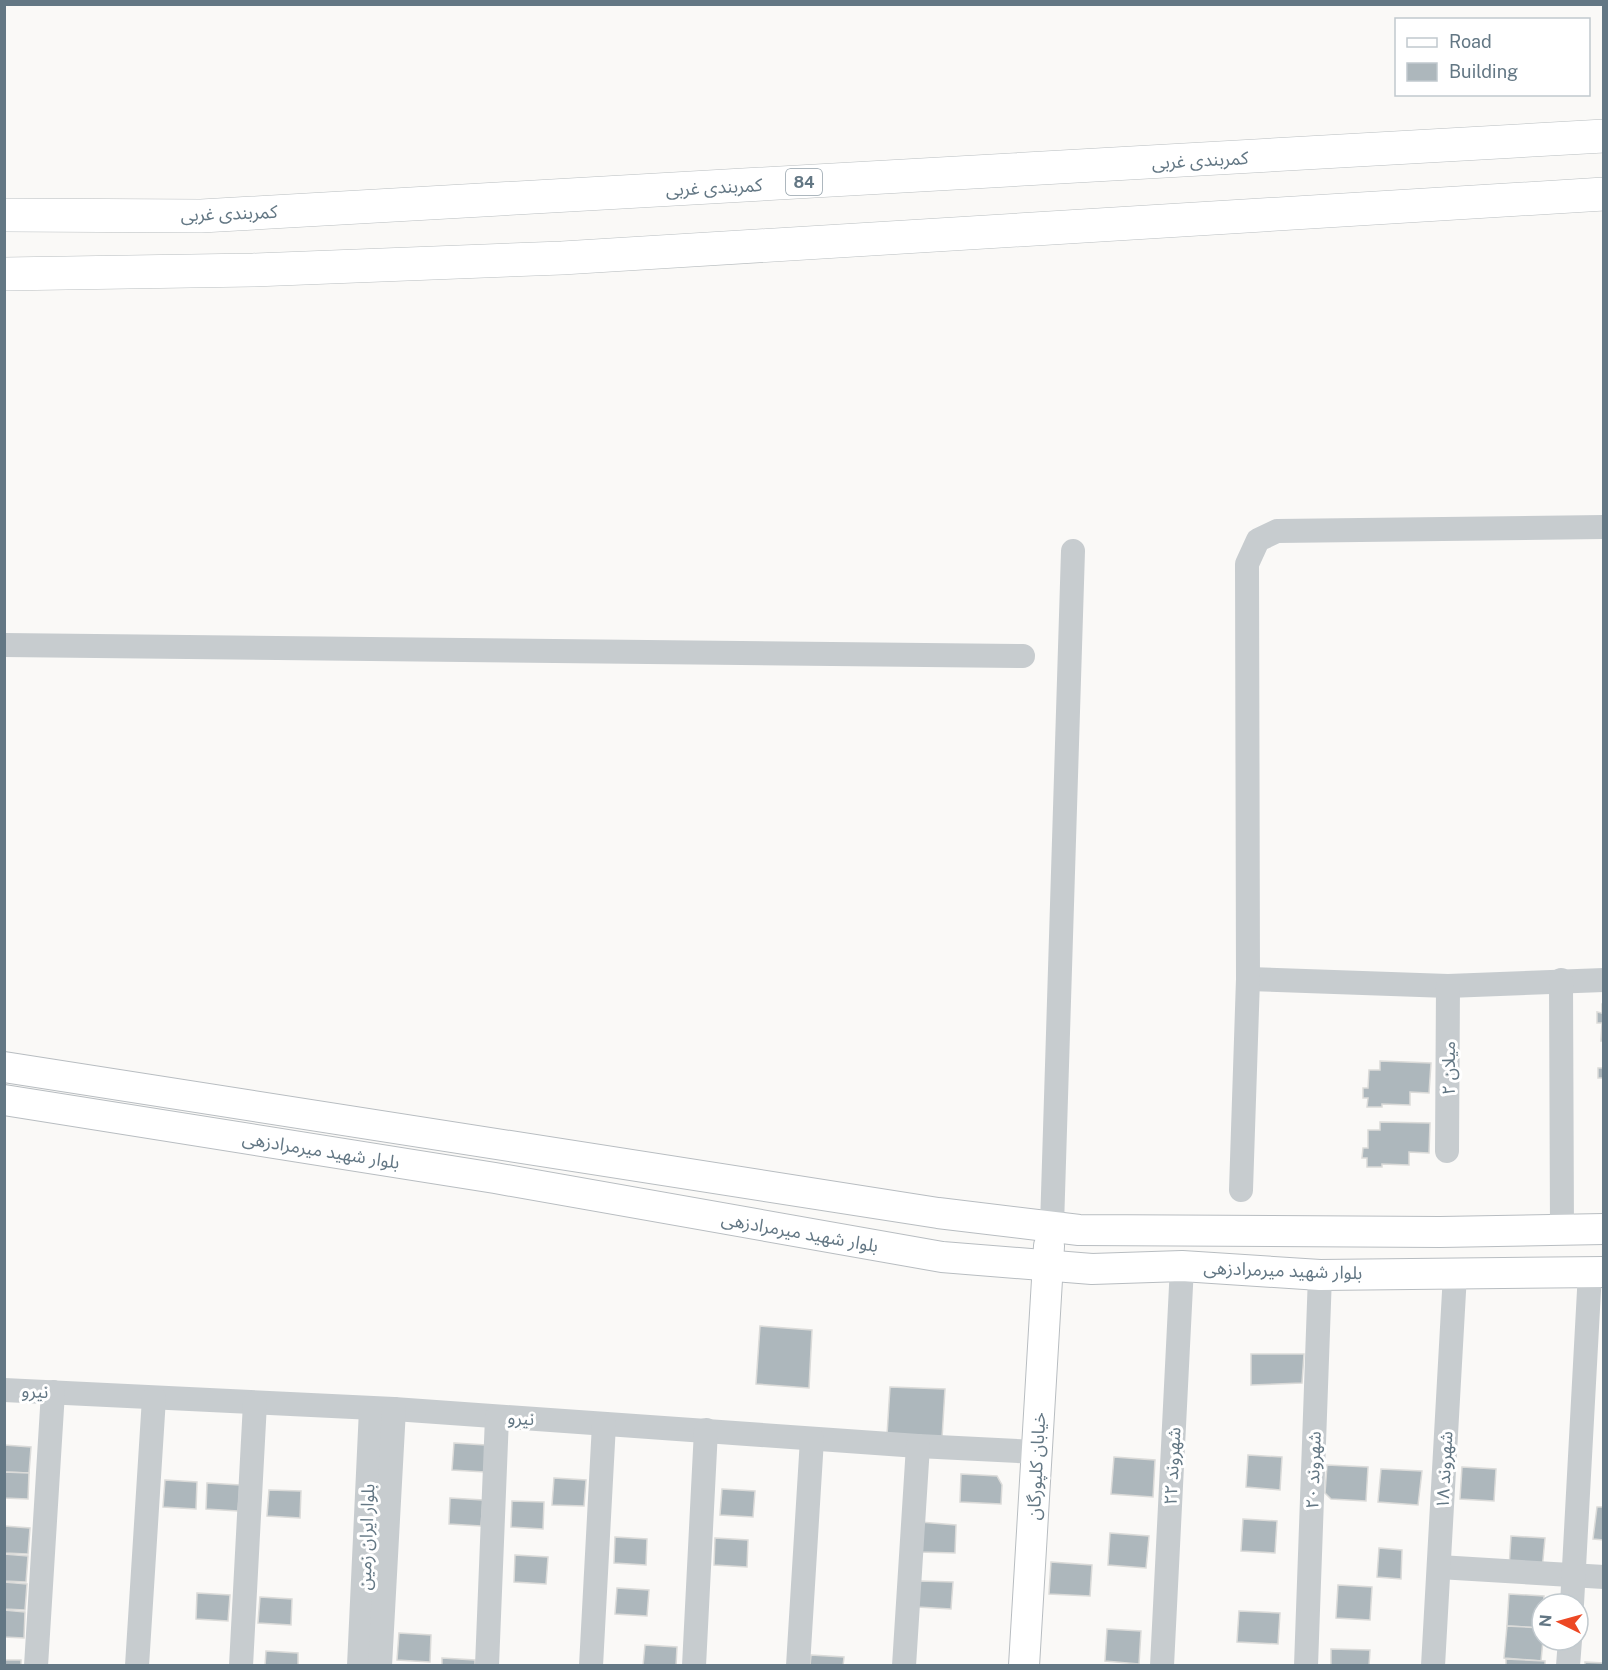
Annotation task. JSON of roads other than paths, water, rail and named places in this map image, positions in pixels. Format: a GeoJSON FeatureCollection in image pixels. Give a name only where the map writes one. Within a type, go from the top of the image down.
{"type":"FeatureCollection","features":[{"type":"Feature","properties":{"kind":"highway","name":"کمربندی غربی"},"geometry":{"type":"LineString","coordinates":[[4,215],[201,216],[1604,136]]}},
{"type":"Feature","properties":{"kind":"highway"},"geometry":{"type":"LineString","coordinates":[[4,274],[253,270],[562,258],[1604,194]]}},
{"type":"Feature","properties":{"kind":"main road","name":"بلوار شهید میرمرادزهی"},"geometry":{"type":"LineString","coordinates":[[4,1067],[938,1213],[1079,1230],[1440,1232],[1604,1229]]}},
{"type":"Feature","properties":{"kind":"main road","name":"بلوار شهید میرمرادزهی"},"geometry":{"type":"LineString","coordinates":[[4,1100],[495,1178],[942,1257],[1092,1269],[1182,1266],[1320,1275],[1597,1272]]}},
{"type":"Feature","properties":{"kind":"main road","name":"خیابان کلپورگان"},"geometry":{"type":"LineString","coordinates":[[1024,1665],[1047,1266],[1052,1226]]}},
{"type":"Feature","properties":{"kind":"street"},"geometry":{"type":"LineString","coordinates":[[1241,1190],[1248,979],[1247,564],[1258,540],[1277,531],[1604,528]]}},
{"type":"Feature","properties":{"kind":"street"},"geometry":{"type":"LineString","coordinates":[[1052,1226],[1073,551]]}},
{"type":"Feature","properties":{"kind":"street"},"geometry":{"type":"LineString","coordinates":[[4,645],[1023,656]]}},
{"type":"Feature","properties":{"kind":"street"},"geometry":{"type":"LineString","coordinates":[[1248,979],[1448,986],[1604,980]]}},
{"type":"Feature","properties":{"kind":"street"},"geometry":{"type":"LineString","coordinates":[[1561,980],[1562,1230]]}},
{"type":"Feature","properties":{"kind":"street","name":"میلان ۲"},"geometry":{"type":"LineString","coordinates":[[1447,1150],[1448,986]]}},
{"type":"Feature","properties":{"kind":"street","name":"شهروند ۲۲"},"geometry":{"type":"LineString","coordinates":[[1162,1665],[1182,1266]]}},
{"type":"Feature","properties":{"kind":"street"},"geometry":{"type":"LineString","coordinates":[[1573,1592],[1597,1272]]}},
{"type":"Feature","properties":{"kind":"street","name":"شهروند ۱۸"},"geometry":{"type":"LineString","coordinates":[[1433,1665],[1455,1274]]}},
{"type":"Feature","properties":{"kind":"street","name":"شهروند ۲۰"},"geometry":{"type":"LineString","coordinates":[[1305,1665],[1320,1275]]}},
{"type":"Feature","properties":{"kind":"street","name":"نیرو"},"geometry":{"type":"LineString","coordinates":[[4,1390],[382,1409],[1036,1452]]}},
{"type":"Feature","properties":{"kind":"street"},"geometry":{"type":"LineString","coordinates":[[36,1665],[53,1392]]}},
{"type":"Feature","properties":{"kind":"street"},"geometry":{"type":"LineString","coordinates":[[137,1665],[154,1398]]}},
{"type":"Feature","properties":{"kind":"street"},"geometry":{"type":"LineString","coordinates":[[241,1665],[255,1403]]}},
{"type":"Feature","properties":{"kind":"street","name":"بلوار ایران زمین"},"geometry":{"type":"LineString","coordinates":[[359,1665],[382,1409]]}},
{"type":"Feature","properties":{"kind":"street","name":"بلوار ایران زمین"},"geometry":{"type":"LineString","coordinates":[[380,1665],[382,1409]]}},
{"type":"Feature","properties":{"kind":"street"},"geometry":{"type":"LineString","coordinates":[[487,1665],[497,1417]]}},
{"type":"Feature","properties":{"kind":"street"},"geometry":{"type":"LineString","coordinates":[[591,1665],[604,1424]]}},
{"type":"Feature","properties":{"kind":"street"},"geometry":{"type":"LineString","coordinates":[[694,1665],[706,1430]]}},
{"type":"Feature","properties":{"kind":"street"},"geometry":{"type":"LineString","coordinates":[[798,1665],[812,1439]]}},
{"type":"Feature","properties":{"kind":"street"},"geometry":{"type":"LineString","coordinates":[[904,1665],[918,1446]]}},
{"type":"Feature","properties":{"kind":"street"},"geometry":{"type":"LineString","coordinates":[[1438,1567],[1604,1577]]}}]}
